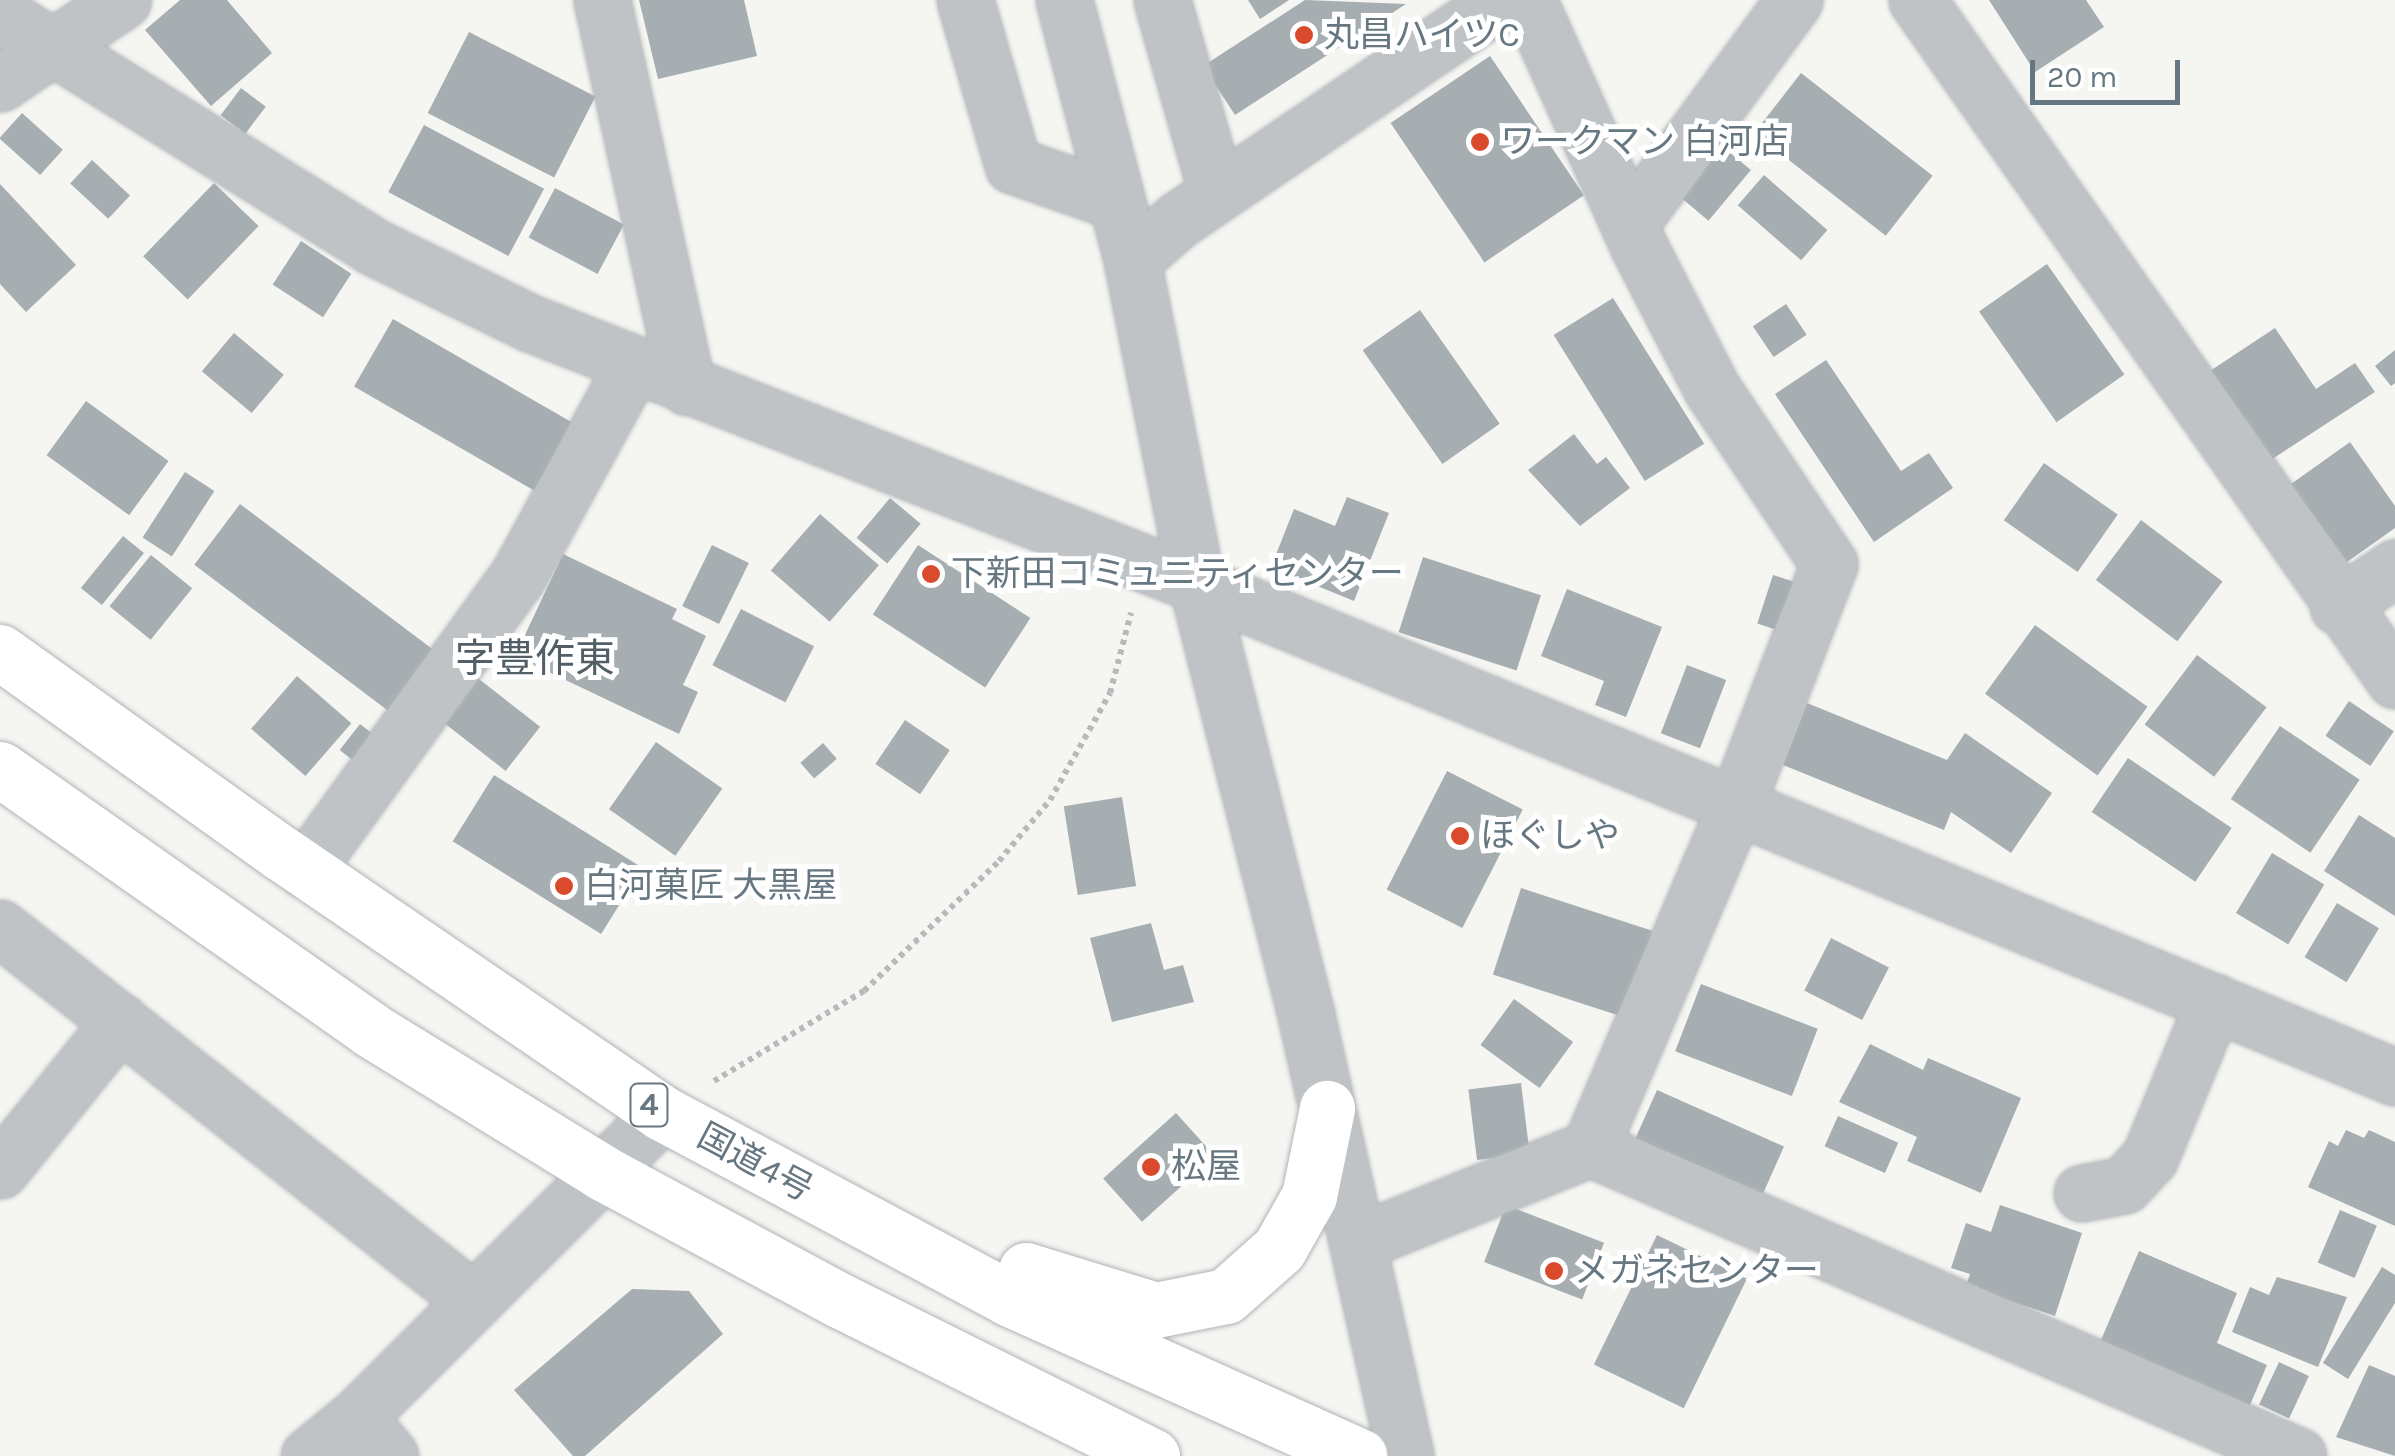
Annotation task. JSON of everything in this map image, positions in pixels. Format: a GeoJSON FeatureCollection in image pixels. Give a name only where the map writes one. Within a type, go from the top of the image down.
{"type":"FeatureCollection","features":[{"type":"Feature","properties":{"kind":"highway","name":"国道4号"},"geometry":{"type":"LineString","coordinates":[[0,652],[305,870],[662,1113],[1010,1299],[1359,1456]]}},
{"type":"Feature","properties":{"kind":"highway","name":"4"},"geometry":{"type":"LineString","coordinates":[[0,769],[371,1030],[603,1173],[839,1300],[1152,1456]]}},
{"type":"Feature","properties":{"kind":"highway"},"geometry":{"type":"LineString","coordinates":[[727,1148],[1069,1288],[1156,1310],[1226,1296],[1279,1249],[1309,1196],[1327,1108]]}},
{"type":"Feature","properties":{"kind":"street"},"geometry":{"type":"LineString","coordinates":[[0,83],[52,52],[123,0]]}},
{"type":"Feature","properties":{"kind":"street"},"geometry":{"type":"LineString","coordinates":[[602,0],[687,387]]}},
{"type":"Feature","properties":{"kind":"street"},"geometry":{"type":"LineString","coordinates":[[965,0],[1014,165],[1115,202]]}},
{"type":"Feature","properties":{"kind":"street"},"geometry":{"type":"LineString","coordinates":[[1064,0],[1132,260],[1198,584],[1360,1242],[1405,1456]]}},
{"type":"Feature","properties":{"kind":"street"},"geometry":{"type":"LineString","coordinates":[[1162,0],[1217,193]]}},
{"type":"Feature","properties":{"kind":"street"},"geometry":{"type":"LineString","coordinates":[[1132,260],[1217,193],[1502,0]]}},
{"type":"Feature","properties":{"kind":"street"},"geometry":{"type":"LineString","coordinates":[[1360,1242],[1590,1148],[1737,804],[1830,564],[1712,389],[1629,225],[1528,0]]}},
{"type":"Feature","properties":{"kind":"street"},"geometry":{"type":"LineString","coordinates":[[1629,225],[1748,54],[1794,0]]}},
{"type":"Feature","properties":{"kind":"street"},"geometry":{"type":"LineString","coordinates":[[1917,0],[2338,606],[2395,680]]}},
{"type":"Feature","properties":{"kind":"street"},"geometry":{"type":"LineString","coordinates":[[0,14],[52,52],[374,247],[632,367],[1198,584],[2395,1077]]}},
{"type":"Feature","properties":{"kind":"street"},"geometry":{"type":"LineString","coordinates":[[305,870],[518,576],[632,367]]}},
{"type":"Feature","properties":{"kind":"street"},"geometry":{"type":"LineString","coordinates":[[2338,606],[2395,568]]}},
{"type":"Feature","properties":{"kind":"street"},"geometry":{"type":"LineString","coordinates":[[0,928],[474,1300]]}},
{"type":"Feature","properties":{"kind":"street"},"geometry":{"type":"LineString","coordinates":[[2082,1193],[2124,1185],[2150,1157],[2214,1002]]}},
{"type":"Feature","properties":{"kind":"street"},"geometry":{"type":"LineString","coordinates":[[0,1170],[120,1022]]}},
{"type":"Feature","properties":{"kind":"street"},"geometry":{"type":"LineString","coordinates":[[308,1456],[373,1437],[474,1300],[662,1113]]}},
{"type":"Feature","properties":{"kind":"street"},"geometry":{"type":"LineString","coordinates":[[1590,1148],[2298,1456]]}},
{"type":"Feature","properties":{"kind":"path"},"geometry":{"type":"LineString","coordinates":[[662,1113],[864,991],[999,861],[1050,800],[1110,692],[1141,563]]}},
{"type":"Feature","properties":{"kind":"building"},"geometry":{"type":"Polygon","coordinates":[[[180,0],[227,0],[272,53],[211,106],[145,30],[180,0]]]}},
{"type":"Feature","properties":{"kind":"building"},"geometry":{"type":"Polygon","coordinates":[[[639,0],[744,0],[757,56],[658,79],[639,0]]]}},
{"type":"Feature","properties":{"kind":"building"},"geometry":{"type":"Polygon","coordinates":[[[1248,0],[1289,0],[1260,19],[1248,0]]]}},
{"type":"Feature","properties":{"kind":"building","name":"丸昌ハイツC"},"geometry":{"type":"Polygon","coordinates":[[[1305,0],[1406,4],[1235,115],[1203,66],[1305,0]]]}},
{"type":"Feature","properties":{"kind":"building"},"geometry":{"type":"Polygon","coordinates":[[[1989,0],[2086,0],[2104,27],[2035,72],[1989,0]]]}},
{"type":"Feature","properties":{"kind":"building"},"geometry":{"type":"Polygon","coordinates":[[[469,32],[596,96],[554,178],[428,113],[469,32]]]}},
{"type":"Feature","properties":{"kind":"building"},"geometry":{"type":"Polygon","coordinates":[[[1490,56],[1584,195],[1484,262],[1391,123],[1490,56]]]}},
{"type":"Feature","properties":{"kind":"building"},"geometry":{"type":"Polygon","coordinates":[[[1801,73],[1933,176],[1886,236],[1754,133],[1801,73]]]}},
{"type":"Feature","properties":{"kind":"building"},"geometry":{"type":"Polygon","coordinates":[[[241,88],[266,107],[245,134],[221,115],[241,88]]]}},
{"type":"Feature","properties":{"kind":"building"},"geometry":{"type":"Polygon","coordinates":[[[22,113],[63,150],[40,175],[0,139],[22,113]]]}},
{"type":"Feature","properties":{"kind":"building"},"geometry":{"type":"Polygon","coordinates":[[[424,125],[544,189],[508,256],[388,192],[424,125]]]}},
{"type":"Feature","properties":{"kind":"building"},"geometry":{"type":"Polygon","coordinates":[[[1721,145],[1751,170],[1708,221],[1679,196],[1721,145]]]}},
{"type":"Feature","properties":{"kind":"building"},"geometry":{"type":"Polygon","coordinates":[[[92,160],[130,195],[108,219],[70,183],[92,160]]]}},
{"type":"Feature","properties":{"kind":"building"},"geometry":{"type":"Polygon","coordinates":[[[1764,175],[1827,230],[1801,260],[1738,205],[1764,175]]]}},
{"type":"Feature","properties":{"kind":"building"},"geometry":{"type":"Polygon","coordinates":[[[214,183],[259,226],[188,299],[143,256],[214,183]]]}},
{"type":"Feature","properties":{"kind":"building"},"geometry":{"type":"Polygon","coordinates":[[[0,184],[76,265],[26,312],[0,284],[0,184]]]}},
{"type":"Feature","properties":{"kind":"building"},"geometry":{"type":"Polygon","coordinates":[[[555,188],[624,225],[598,274],[529,237],[555,188]]]}},
{"type":"Feature","properties":{"kind":"building"},"geometry":{"type":"Polygon","coordinates":[[[301,241],[351,274],[323,317],[273,285],[301,241]]]}},
{"type":"Feature","properties":{"kind":"building"},"geometry":{"type":"Polygon","coordinates":[[[2047,264],[2124,375],[2056,422],[1979,312],[2047,264]]]}},
{"type":"Feature","properties":{"kind":"building"},"geometry":{"type":"Polygon","coordinates":[[[1613,298],[1704,444],[1645,481],[1554,335],[1613,298]]]}},
{"type":"Feature","properties":{"kind":"building"},"geometry":{"type":"Polygon","coordinates":[[[1786,304],[1807,335],[1774,357],[1753,326],[1786,304]]]}},
{"type":"Feature","properties":{"kind":"building"},"geometry":{"type":"Polygon","coordinates":[[[1420,310],[1500,424],[1442,464],[1363,350],[1420,310]]]}},
{"type":"Feature","properties":{"kind":"building"},"geometry":{"type":"Polygon","coordinates":[[[393,319],[583,428],[544,496],[354,387],[393,319]]]}},
{"type":"Feature","properties":{"kind":"building"},"geometry":{"type":"Polygon","coordinates":[[[2275,328],[2316,389],[2355,363],[2375,392],[2269,461],[2210,371],[2275,328]]]}},
{"type":"Feature","properties":{"kind":"building"},"geometry":{"type":"Polygon","coordinates":[[[234,333],[284,375],[252,413],[202,371],[234,333]]]}},
{"type":"Feature","properties":{"kind":"building"},"geometry":{"type":"Polygon","coordinates":[[[2395,350],[2395,383],[2391,386],[2375,366],[2395,350]]]}},
{"type":"Feature","properties":{"kind":"building"},"geometry":{"type":"Polygon","coordinates":[[[1826,360],[1901,471],[1929,453],[1953,488],[1874,542],[1775,394],[1826,360]]]}},
{"type":"Feature","properties":{"kind":"building"},"geometry":{"type":"Polygon","coordinates":[[[86,401],[169,461],[129,515],[47,455],[86,401]]]}},
{"type":"Feature","properties":{"kind":"building"},"geometry":{"type":"Polygon","coordinates":[[[1574,434],[1597,464],[1606,457],[1630,488],[1580,526],[1528,470],[1574,434]]]}},
{"type":"Feature","properties":{"kind":"building"},"geometry":{"type":"Polygon","coordinates":[[[2350,442],[2395,506],[2395,528],[2347,562],[2291,484],[2350,442]]]}},
{"type":"Feature","properties":{"kind":"building"},"geometry":{"type":"Polygon","coordinates":[[[2044,463],[2118,515],[2078,572],[2004,520],[2044,463]]]}},
{"type":"Feature","properties":{"kind":"building"},"geometry":{"type":"Polygon","coordinates":[[[185,472],[214,491],[172,556],[143,537],[185,472]]]}},
{"type":"Feature","properties":{"kind":"building"},"geometry":{"type":"Polygon","coordinates":[[[1347,497],[1389,513],[1354,601],[1271,567],[1294,509],[1335,526],[1347,497]]]}},
{"type":"Feature","properties":{"kind":"building"},"geometry":{"type":"Polygon","coordinates":[[[890,498],[921,524],[887,564],[857,538],[890,498]]]}},
{"type":"Feature","properties":{"kind":"building"},"geometry":{"type":"Polygon","coordinates":[[[240,504],[437,653],[392,713],[194,565],[240,504]]]}},
{"type":"Feature","properties":{"kind":"building"},"geometry":{"type":"Polygon","coordinates":[[[820,514],[879,565],[830,622],[771,571],[820,514]]]}},
{"type":"Feature","properties":{"kind":"building"},"geometry":{"type":"Polygon","coordinates":[[[2141,520],[2222,581],[2177,641],[2096,580],[2141,520]]]}},
{"type":"Feature","properties":{"kind":"building"},"geometry":{"type":"Polygon","coordinates":[[[123,536],[144,553],[102,605],[81,588],[123,536]]]}},
{"type":"Feature","properties":{"kind":"building"},"geometry":{"type":"Polygon","coordinates":[[[712,545],[749,563],[719,624],[682,606],[712,545]]]}},
{"type":"Feature","properties":{"kind":"building"},"geometry":{"type":"Polygon","coordinates":[[[918,545],[1030,618],[985,688],[873,615],[918,545]]]}},
{"type":"Feature","properties":{"kind":"building"},"geometry":{"type":"Polygon","coordinates":[[[563,554],[677,609],[672,619],[706,636],[683,685],[698,692],[679,734],[515,656],[563,554]]]}},
{"type":"Feature","properties":{"kind":"building"},"geometry":{"type":"Polygon","coordinates":[[[151,555],[192,588],[151,640],[109,606],[151,555]]]}},
{"type":"Feature","properties":{"kind":"building"},"geometry":{"type":"Polygon","coordinates":[[[1423,557],[1541,595],[1517,670],[1399,632],[1423,557]]]}},
{"type":"Feature","properties":{"kind":"building"},"geometry":{"type":"Polygon","coordinates":[[[1773,575],[1801,584],[1785,632],[1757,624],[1773,575]]]}},
{"type":"Feature","properties":{"kind":"building"},"geometry":{"type":"Polygon","coordinates":[[[1567,589],[1662,627],[1626,717],[1595,705],[1604,681],[1541,656],[1567,589]]]}},
{"type":"Feature","properties":{"kind":"building"},"geometry":{"type":"Polygon","coordinates":[[[741,609],[814,646],[785,702],[712,665],[741,609]]]}},
{"type":"Feature","properties":{"kind":"building"},"geometry":{"type":"Polygon","coordinates":[[[2035,625],[2147,707],[2097,775],[1985,694],[2035,625]]]}},
{"type":"Feature","properties":{"kind":"building"},"geometry":{"type":"Polygon","coordinates":[[[2197,655],[2266,707],[2214,777],[2145,724],[2197,655]]]}},
{"type":"Feature","properties":{"kind":"building"},"geometry":{"type":"Polygon","coordinates":[[[1687,665],[1726,680],[1700,748],[1661,733],[1687,665]]]}},
{"type":"Feature","properties":{"kind":"building"},"geometry":{"type":"Polygon","coordinates":[[[470,672],[540,727],[506,771],[436,716],[470,672]]]}},
{"type":"Feature","properties":{"kind":"building"},"geometry":{"type":"Polygon","coordinates":[[[297,676],[351,723],[305,776],[251,729],[297,676]]]}},
{"type":"Feature","properties":{"kind":"building"},"geometry":{"type":"Polygon","coordinates":[[[2349,701],[2394,731],[2370,766],[2326,736],[2349,701]]]}},
{"type":"Feature","properties":{"kind":"building"},"geometry":{"type":"Polygon","coordinates":[[[1807,703],[1947,760],[1965,733],[2052,793],[2011,853],[1951,812],[1944,830],[1783,765],[1807,703]]]}},
{"type":"Feature","properties":{"kind":"building"},"geometry":{"type":"Polygon","coordinates":[[[905,720],[950,750],[920,794],[875,764],[905,720]]]}},
{"type":"Feature","properties":{"kind":"building"},"geometry":{"type":"Polygon","coordinates":[[[360,724],[379,739],[359,765],[340,750],[360,724]]]}},
{"type":"Feature","properties":{"kind":"building"},"geometry":{"type":"Polygon","coordinates":[[[2280,726],[2360,780],[2310,853],[2231,799],[2280,726]]]}},
{"type":"Feature","properties":{"kind":"building"},"geometry":{"type":"Polygon","coordinates":[[[656,742],[722,788],[675,856],[609,809],[656,742]]]}},
{"type":"Feature","properties":{"kind":"building"},"geometry":{"type":"Polygon","coordinates":[[[823,743],[837,759],[814,779],[800,763],[823,743]]]}},
{"type":"Feature","properties":{"kind":"building"},"geometry":{"type":"Polygon","coordinates":[[[2128,758],[2232,828],[2195,882],[2092,812],[2128,758]]]}},
{"type":"Feature","properties":{"kind":"building"},"geometry":{"type":"Polygon","coordinates":[[[1447,771],[1523,810],[1462,928],[1387,890],[1447,771]]]}},
{"type":"Feature","properties":{"kind":"building"},"geometry":{"type":"Polygon","coordinates":[[[494,775],[642,868],[601,934],[453,841],[494,775]]]}},
{"type":"Feature","properties":{"kind":"building"},"geometry":{"type":"Polygon","coordinates":[[[1122,797],[1136,886],[1078,895],[1064,806],[1122,797]]]}},
{"type":"Feature","properties":{"kind":"building"},"geometry":{"type":"Polygon","coordinates":[[[2359,815],[2395,838],[2395,916],[2324,871],[2359,815]]]}},
{"type":"Feature","properties":{"kind":"building"},"geometry":{"type":"Polygon","coordinates":[[[2272,853],[2324,884],[2288,944],[2236,913],[2272,853]]]}},
{"type":"Feature","properties":{"kind":"building"},"geometry":{"type":"Polygon","coordinates":[[[1521,888],[1652,931],[1624,1017],[1493,975],[1521,888]]]}},
{"type":"Feature","properties":{"kind":"building"},"geometry":{"type":"Polygon","coordinates":[[[2337,903],[2379,928],[2347,982],[2305,957],[2337,903]]]}},
{"type":"Feature","properties":{"kind":"building"},"geometry":{"type":"Polygon","coordinates":[[[1151,923],[1164,970],[1183,965],[1194,1002],[1112,1022],[1090,938],[1151,923]]]}},
{"type":"Feature","properties":{"kind":"building"},"geometry":{"type":"Polygon","coordinates":[[[1831,938],[1889,968],[1862,1020],[1804,991],[1831,938]]]}},
{"type":"Feature","properties":{"kind":"building"},"geometry":{"type":"Polygon","coordinates":[[[1701,984],[1818,1029],[1792,1096],[1675,1051],[1701,984]]]}},
{"type":"Feature","properties":{"kind":"building"},"geometry":{"type":"Polygon","coordinates":[[[1514,999],[1573,1042],[1540,1088],[1480,1045],[1514,999]]]}},
{"type":"Feature","properties":{"kind":"building"},"geometry":{"type":"Polygon","coordinates":[[[1870,1044],[1923,1070],[1928,1058],[2021,1098],[1981,1193],[1907,1161],[1917,1137],[1839,1102],[1870,1044]]]}},
{"type":"Feature","properties":{"kind":"building"},"geometry":{"type":"Polygon","coordinates":[[[1521,1083],[1530,1153],[1477,1160],[1468,1089],[1521,1083]]]}},
{"type":"Feature","properties":{"kind":"building"},"geometry":{"type":"Polygon","coordinates":[[[1657,1090],[1784,1147],[1760,1201],[1633,1145],[1657,1090]]]}},
{"type":"Feature","properties":{"kind":"building"},"geometry":{"type":"Polygon","coordinates":[[[1176,1113],[1215,1156],[1142,1222],[1103,1179],[1176,1113]]]}},
{"type":"Feature","properties":{"kind":"building"},"geometry":{"type":"Polygon","coordinates":[[[1838,1116],[1898,1143],[1885,1173],[1825,1146],[1838,1116]]]}},
{"type":"Feature","properties":{"kind":"building"},"geometry":{"type":"Polygon","coordinates":[[[2346,1130],[2364,1138],[2369,1130],[2395,1142],[2395,1226],[2308,1187],[2329,1141],[2338,1146],[2346,1130]]]}},
{"type":"Feature","properties":{"kind":"building"},"geometry":{"type":"Polygon","coordinates":[[[1506,1205],[1604,1243],[1582,1300],[1484,1262],[1506,1205]]]}},
{"type":"Feature","properties":{"kind":"building"},"geometry":{"type":"Polygon","coordinates":[[[2000,1205],[2082,1233],[2055,1316],[1966,1286],[1970,1274],[1951,1268],[1966,1223],[1991,1232],[2000,1205]]]}},
{"type":"Feature","properties":{"kind":"building"},"geometry":{"type":"Polygon","coordinates":[[[2340,1210],[2377,1226],[2355,1278],[2318,1262],[2340,1210]]]}},
{"type":"Feature","properties":{"kind":"building"},"geometry":{"type":"Polygon","coordinates":[[[1657,1235],[1747,1279],[1684,1408],[1594,1364],[1657,1235]]]}},
{"type":"Feature","properties":{"kind":"building"},"geometry":{"type":"Polygon","coordinates":[[[2139,1251],[2237,1293],[2217,1343],[2267,1365],[2250,1405],[2101,1340],[2139,1251]]]}},
{"type":"Feature","properties":{"kind":"building"},"geometry":{"type":"Polygon","coordinates":[[[2382,1267],[2395,1275],[2395,1303],[2348,1379],[2323,1363],[2382,1267]]]}},
{"type":"Feature","properties":{"kind":"building"},"geometry":{"type":"Polygon","coordinates":[[[2277,1277],[2347,1297],[2318,1367],[2232,1332],[2250,1287],[2269,1295],[2277,1277]]]}},
{"type":"Feature","properties":{"kind":"building"},"geometry":{"type":"Polygon","coordinates":[[[632,1289],[689,1291],[723,1334],[585,1456],[573,1456],[514,1390],[632,1289]]]}},
{"type":"Feature","properties":{"kind":"building"},"geometry":{"type":"Polygon","coordinates":[[[2279,1362],[2309,1376],[2289,1419],[2259,1405],[2279,1362]]]}},
{"type":"Feature","properties":{"kind":"building"},"geometry":{"type":"Polygon","coordinates":[[[2369,1365],[2395,1376],[2395,1456],[2336,1437],[2369,1365]]]}},
{"type":"Feature","properties":{"kind":"place","name":"丸昌ハイツC"},"geometry":{"type":"Point","coordinates":[1304,35]}},
{"type":"Feature","properties":{"kind":"place","name":"ワークマン 白河店"},"geometry":{"type":"Point","coordinates":[1480,142]}},
{"type":"Feature","properties":{"kind":"place","name":"下新田コミュニティセンター"},"geometry":{"type":"Point","coordinates":[931,574]}},
{"type":"Feature","properties":{"kind":"place","name":"ほぐしや"},"geometry":{"type":"Point","coordinates":[1460,836]}},
{"type":"Feature","properties":{"kind":"place","name":"白河菓匠 大黒屋"},"geometry":{"type":"Point","coordinates":[564,886]}},
{"type":"Feature","properties":{"kind":"place","name":"松屋"},"geometry":{"type":"Point","coordinates":[1151,1167]}},
{"type":"Feature","properties":{"kind":"place","name":"メガネセンター"},"geometry":{"type":"Point","coordinates":[1554,1271]}},
{"type":"Feature","properties":{"kind":"district","name":"字豊作東"},"geometry":{"type":"Point","coordinates":[535,659]}}]}
